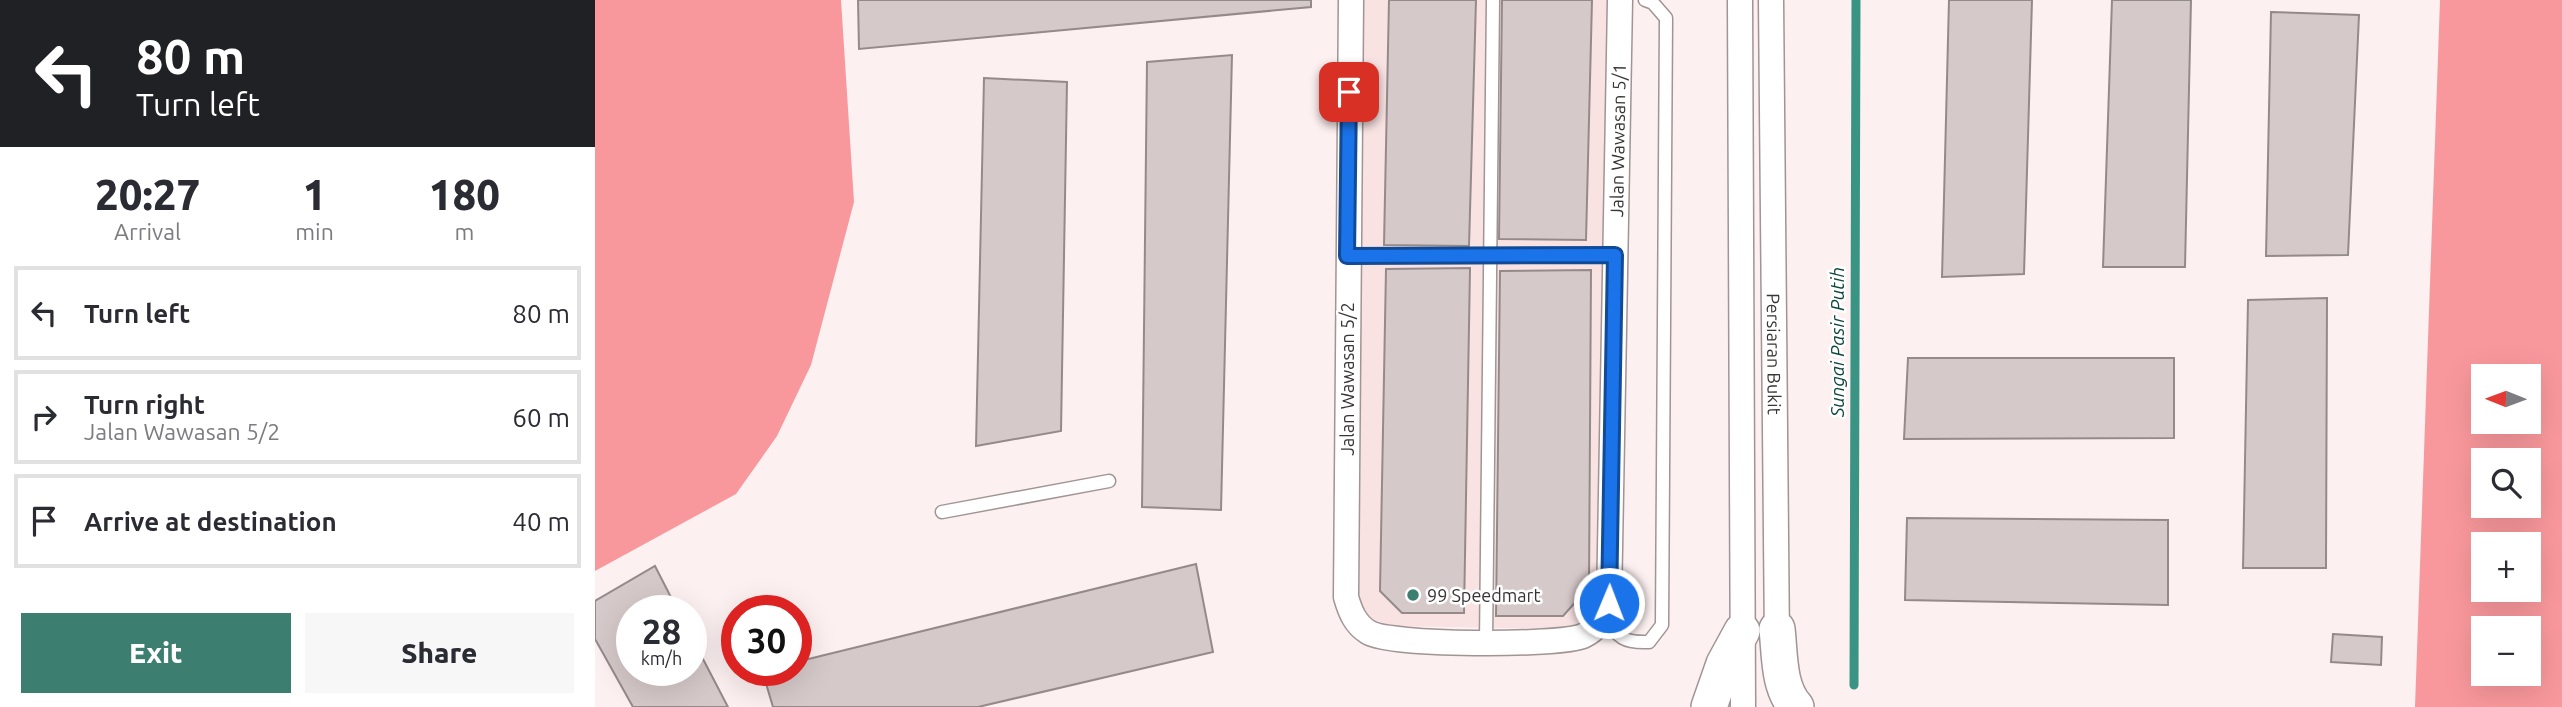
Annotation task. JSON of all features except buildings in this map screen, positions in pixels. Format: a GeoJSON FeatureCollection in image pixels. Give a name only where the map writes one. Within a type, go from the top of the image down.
{"type":"FeatureCollection","features":[{"type":"Feature","properties":{"kind":"main road"},"geometry":{"type":"LineString","coordinates":[[1777,629],[1782,677],[1788,699],[1795,707]]}},
{"type":"Feature","properties":{"kind":"main road"},"geometry":{"type":"LineString","coordinates":[[1709,707],[1724,664],[1742,631]]}},
{"type":"Feature","properties":{"kind":"street","name":"Jalan Wawasan 5/2"},"geometry":{"type":"LineString","coordinates":[[1351,0],[1346,597],[1351,615],[1368,633],[1388,640],[1486,643]]}},
{"type":"Feature","properties":{"kind":"street","name":"Jalan Wawasan 5/1"},"geometry":{"type":"LineString","coordinates":[[1604,617],[1609,603],[1621,0]]}},
{"type":"Feature","properties":{"kind":"street","name":"Persiaran Bukit"},"geometry":{"type":"LineString","coordinates":[[1740,0],[1743,707]]}},
{"type":"Feature","properties":{"kind":"street","name":"Persiaran Bukit"},"geometry":{"type":"LineString","coordinates":[[1771,0],[1778,707]]}},
{"type":"Feature","properties":{"kind":"street"},"geometry":{"type":"LineString","coordinates":[[1486,643],[1570,640],[1596,628],[1604,617]]}},
{"type":"Feature","properties":{"kind":"lane"},"geometry":{"type":"LineString","coordinates":[[1486,643],[1493,0]]}},
{"type":"Feature","properties":{"kind":"lane"},"geometry":{"type":"LineString","coordinates":[[1604,617],[1616,633],[1630,642],[1649,642],[1662,625],[1666,18],[1653,3],[1645,0]]}},
{"type":"Feature","properties":{"kind":"lane"},"geometry":{"type":"LineString","coordinates":[[1347,256],[1615,255]]}},
{"type":"Feature","properties":{"kind":"lane"},"geometry":{"type":"LineString","coordinates":[[942,512],[1109,481]]}},
{"type":"Feature","properties":{"kind":"shaded area"},"geometry":{"type":"Polygon","coordinates":[[[595,0],[841,0],[854,202],[811,365],[777,436],[736,494],[595,571],[595,0]]]}},
{"type":"Feature","properties":{"kind":"shaded area"},"geometry":{"type":"Polygon","coordinates":[[[1363,0],[1607,0],[1597,605],[1573,629],[1392,626],[1375,620],[1364,612],[1359,596],[1363,0]]]}},
{"type":"Feature","properties":{"kind":"shaded area"},"geometry":{"type":"Polygon","coordinates":[[[2440,0],[2562,0],[2562,707],[2415,707],[2440,0]]]}},
{"type":"Feature","properties":{"kind":"waterway","name":"Sungai Pasir Putih"},"geometry":{"type":"LineString","coordinates":[[1854,685],[1856,0]]}},
{"type":"Feature","properties":{"kind":"place","name":"99 Speedmart"},"geometry":{"type":"Point","coordinates":[1413,595]}},
{"type":"Feature","properties":{"kind":"route"},"geometry":{"type":"LineString","coordinates":[[1349,92],[1347,256],[1615,255],[1609,603]]}}]}
